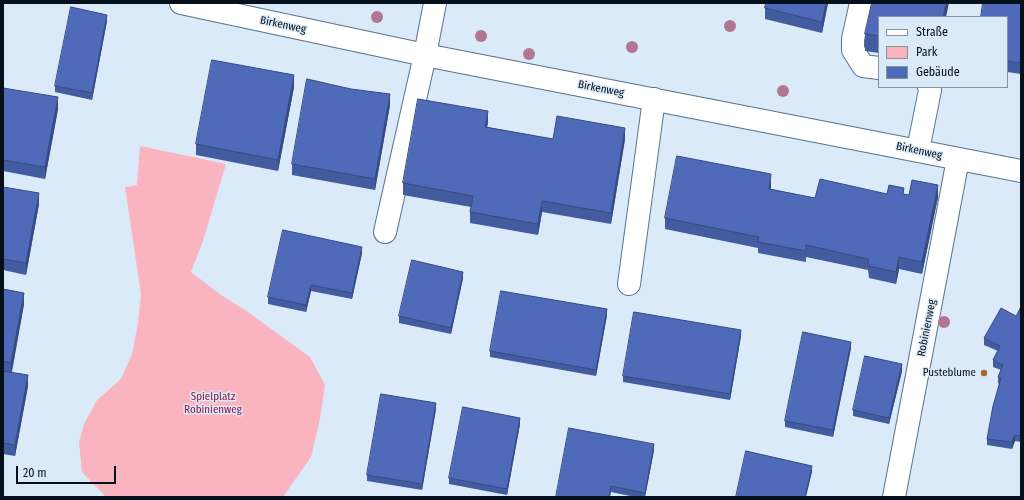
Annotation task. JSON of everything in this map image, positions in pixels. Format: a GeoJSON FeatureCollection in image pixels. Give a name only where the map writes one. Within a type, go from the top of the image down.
{"type":"FeatureCollection","features":[{"type":"Feature","properties":{"kind":"street","name":"Birkenweg"},"geometry":{"type":"LineString","coordinates":[[181,3],[425,55],[1021,171]]}},
{"type":"Feature","properties":{"kind":"street"},"geometry":{"type":"LineString","coordinates":[[384,232],[425,55],[435,3]]}},
{"type":"Feature","properties":{"kind":"street"},"geometry":{"type":"LineString","coordinates":[[861,3],[853,39],[853,50],[863,66],[878,68]]}},
{"type":"Feature","properties":{"kind":"street"},"geometry":{"type":"LineString","coordinates":[[918,150],[929,88]]}},
{"type":"Feature","properties":{"kind":"street"},"geometry":{"type":"LineString","coordinates":[[630,284],[654,99]]}},
{"type":"Feature","properties":{"kind":"street","name":"Robinienweg"},"geometry":{"type":"LineString","coordinates":[[894,497],[958,159]]}},
{"type":"Feature","properties":{"kind":"green space","name":"Spielplatz Robinienweg"},"geometry":{"type":"Polygon","coordinates":[[[140,146],[226,164],[203,241],[191,272],[221,295],[248,312],[310,357],[325,385],[320,419],[311,457],[283,497],[106,497],[82,472],[79,442],[84,424],[97,400],[121,379],[132,354],[138,323],[141,294],[125,187],[137,185],[140,146]]]}},
{"type":"Feature","properties":{"kind":"building"},"geometry":{"type":"Polygon","coordinates":[[[766,3],[826,3],[822,22],[765,8],[766,3]]]}},
{"type":"Feature","properties":{"kind":"building"},"geometry":{"type":"Polygon","coordinates":[[[872,3],[946,3],[943,16],[878,16],[878,36],[865,34],[872,3]]]}},
{"type":"Feature","properties":{"kind":"building"},"geometry":{"type":"Polygon","coordinates":[[[983,3],[1021,3],[1021,63],[1008,61],[1008,16],[981,16],[983,3]]]}},
{"type":"Feature","properties":{"kind":"building"},"geometry":{"type":"Polygon","coordinates":[[[71,7],[107,15],[92,93],[55,86],[71,7]]]}},
{"type":"Feature","properties":{"kind":"building"},"geometry":{"type":"Polygon","coordinates":[[[212,60],[294,75],[278,160],[196,144],[212,60]]]}},
{"type":"Feature","properties":{"kind":"building"},"geometry":{"type":"Polygon","coordinates":[[[307,79],[351,89],[390,94],[375,179],[292,164],[307,79]]]}},
{"type":"Feature","properties":{"kind":"building"},"geometry":{"type":"Polygon","coordinates":[[[3,88],[58,97],[45,167],[3,160],[3,88]]]}},
{"type":"Feature","properties":{"kind":"building"},"geometry":{"type":"Polygon","coordinates":[[[418,99],[488,111],[485,127],[553,139],[557,116],[625,128],[611,213],[542,201],[538,224],[470,212],[473,196],[403,183],[418,99]]]}},
{"type":"Feature","properties":{"kind":"building"},"geometry":{"type":"Polygon","coordinates":[[[677,156],[771,174],[769,189],[815,198],[820,179],[887,194],[889,185],[904,188],[903,194],[909,195],[912,180],[938,185],[922,262],[899,257],[896,272],[869,266],[868,259],[806,245],[806,251],[758,242],[759,237],[665,218],[677,156]]]}},
{"type":"Feature","properties":{"kind":"building"},"geometry":{"type":"Polygon","coordinates":[[[3,187],[39,193],[26,263],[3,259],[3,187]]]}},
{"type":"Feature","properties":{"kind":"building"},"geometry":{"type":"Polygon","coordinates":[[[283,230],[362,247],[352,293],[311,285],[306,305],[268,297],[283,230]]]}},
{"type":"Feature","properties":{"kind":"building"},"geometry":{"type":"Polygon","coordinates":[[[412,260],[463,272],[451,328],[399,316],[412,260]]]}},
{"type":"Feature","properties":{"kind":"building"},"geometry":{"type":"Polygon","coordinates":[[[3,289],[24,293],[11,363],[3,361],[3,289]]]}},
{"type":"Feature","properties":{"kind":"building"},"geometry":{"type":"Polygon","coordinates":[[[501,291],[607,309],[596,370],[490,351],[501,291]]]}},
{"type":"Feature","properties":{"kind":"building"},"geometry":{"type":"Polygon","coordinates":[[[1021,307],[1021,436],[1015,435],[1012,442],[987,439],[993,406],[1001,378],[998,377],[1003,365],[993,360],[1000,346],[984,338],[1001,308],[1016,316],[1021,307]]]}},
{"type":"Feature","properties":{"kind":"building"},"geometry":{"type":"Polygon","coordinates":[[[634,312],[741,330],[730,394],[623,376],[634,312]]]}},
{"type":"Feature","properties":{"kind":"building"},"geometry":{"type":"Polygon","coordinates":[[[803,332],[851,342],[833,430],[785,421],[803,332]]]}},
{"type":"Feature","properties":{"kind":"building"},"geometry":{"type":"Polygon","coordinates":[[[865,356],[902,364],[889,418],[853,410],[865,356]]]}},
{"type":"Feature","properties":{"kind":"building"},"geometry":{"type":"Polygon","coordinates":[[[3,371],[28,375],[15,445],[3,443],[3,371]]]}},
{"type":"Feature","properties":{"kind":"building"},"geometry":{"type":"Polygon","coordinates":[[[381,394],[436,403],[422,484],[367,475],[381,394]]]}},
{"type":"Feature","properties":{"kind":"building"},"geometry":{"type":"Polygon","coordinates":[[[463,407],[520,418],[507,489],[449,478],[463,407]]]}},
{"type":"Feature","properties":{"kind":"building"},"geometry":{"type":"Polygon","coordinates":[[[569,428],[654,444],[645,493],[611,486],[609,497],[556,497],[569,428]]]}},
{"type":"Feature","properties":{"kind":"building"},"geometry":{"type":"Polygon","coordinates":[[[746,451],[812,466],[805,497],[736,497],[746,451]]]}},
{"type":"Feature","properties":{"kind":"place","name":"Pusteblume"},"geometry":{"type":"Point","coordinates":[984,373]}}]}
